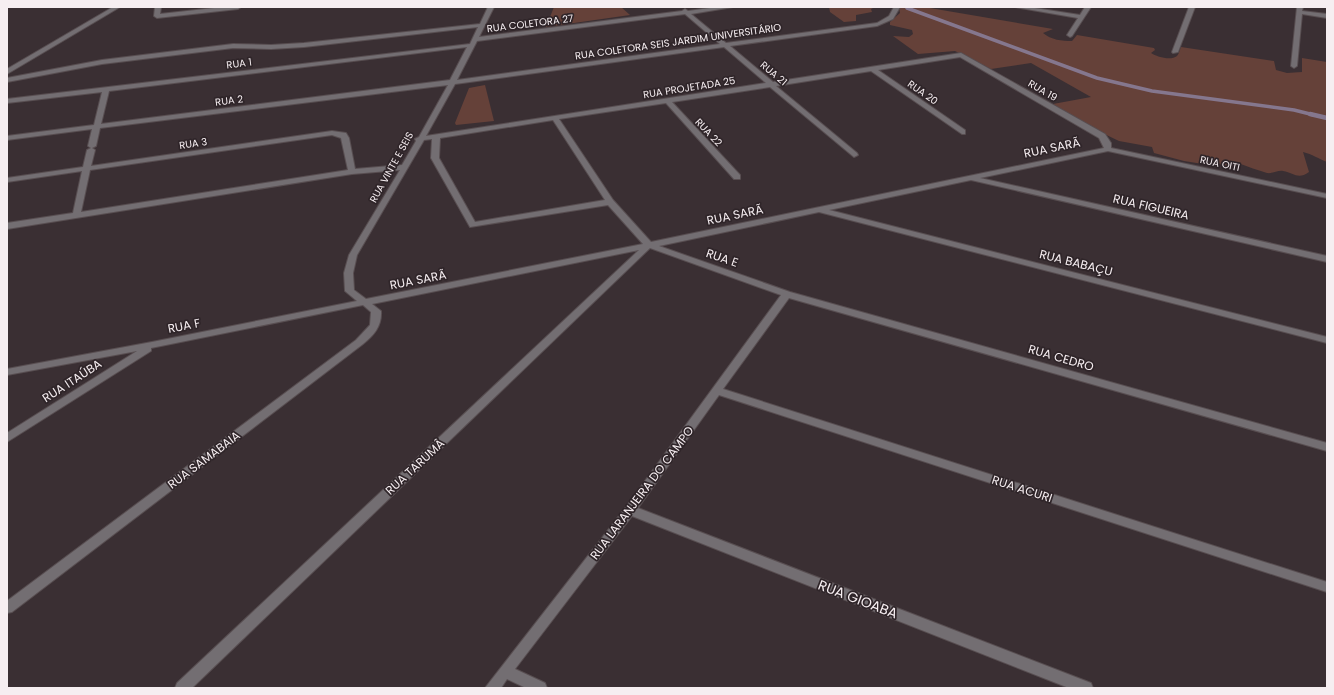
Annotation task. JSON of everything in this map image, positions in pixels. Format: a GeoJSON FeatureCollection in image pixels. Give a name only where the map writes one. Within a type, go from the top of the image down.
{"type":"FeatureCollection","features":[{"type":"Feature","properties":{"kind":"street"},"geometry":{"type":"LineString","coordinates":[[7,72],[117,7]]}},
{"type":"Feature","properties":{"kind":"street"},"geometry":{"type":"LineString","coordinates":[[158,7],[157,16],[238,7]]}},
{"type":"Feature","properties":{"kind":"street","name":"RUA VINTE E SEIS"},"geometry":{"type":"LineString","coordinates":[[366,302],[350,291],[348,276],[353,255],[406,167],[419,139],[448,87],[453,82],[491,7]]}},
{"type":"Feature","properties":{"kind":"street","name":"RUA 21"},"geometry":{"type":"LineString","coordinates":[[681,7],[773,84],[854,155]]}},
{"type":"Feature","properties":{"kind":"street","name":"RUA COLETORA 27"},"geometry":{"type":"LineString","coordinates":[[474,42],[730,7]]}},
{"type":"Feature","properties":{"kind":"street","name":"RUA COLETORA SEIS JARDIM UNIVERSITÁRIO"},"geometry":{"type":"LineString","coordinates":[[453,82],[883,23],[895,13],[897,7]]}},
{"type":"Feature","properties":{"kind":"street"},"geometry":{"type":"LineString","coordinates":[[1018,7],[1081,17]]}},
{"type":"Feature","properties":{"kind":"street"},"geometry":{"type":"LineString","coordinates":[[1070,35],[1088,7]]}},
{"type":"Feature","properties":{"kind":"street"},"geometry":{"type":"LineString","coordinates":[[1175,52],[1192,7]]}},
{"type":"Feature","properties":{"kind":"street"},"geometry":{"type":"LineString","coordinates":[[1294,66],[1300,9],[1327,16]]}},
{"type":"Feature","properties":{"kind":"street"},"geometry":{"type":"LineString","coordinates":[[7,80],[102,62],[233,46],[271,47],[304,45],[482,25]]}},
{"type":"Feature","properties":{"kind":"street","name":"RUA 1"},"geometry":{"type":"LineString","coordinates":[[7,100],[474,42]]}},
{"type":"Feature","properties":{"kind":"street","name":"RUA PROJETADA 25"},"geometry":{"type":"LineString","coordinates":[[419,139],[961,55]]}},
{"type":"Feature","properties":{"kind":"street","name":"RUA 19"},"geometry":{"type":"LineString","coordinates":[[961,55],[1102,136],[1107,143],[1108,149]]}},
{"type":"Feature","properties":{"kind":"street","name":"RUA 20"},"geometry":{"type":"LineString","coordinates":[[873,69],[962,132]]}},
{"type":"Feature","properties":{"kind":"street","name":"RUA 2"},"geometry":{"type":"LineString","coordinates":[[7,138],[453,82]]}},
{"type":"Feature","properties":{"kind":"street"},"geometry":{"type":"LineString","coordinates":[[76,216],[106,88]]}},
{"type":"Feature","properties":{"kind":"street","name":"RUA 22"},"geometry":{"type":"LineString","coordinates":[[667,100],[737,177]]}},
{"type":"Feature","properties":{"kind":"street"},"geometry":{"type":"LineString","coordinates":[[555,118],[610,202],[649,245]]}},
{"type":"Feature","properties":{"kind":"street","name":"RUA 3"},"geometry":{"type":"LineString","coordinates":[[7,180],[332,134],[343,135],[345,138],[352,172]]}},
{"type":"Feature","properties":{"kind":"street"},"geometry":{"type":"LineString","coordinates":[[436,136],[435,158],[473,225],[610,202]]}},
{"type":"Feature","properties":{"kind":"street","name":"RUA SARÃ"},"geometry":{"type":"LineString","coordinates":[[366,302],[819,210],[1108,149]]}},
{"type":"Feature","properties":{"kind":"street","name":"RUA OITI"},"geometry":{"type":"LineString","coordinates":[[1108,149],[1327,196]]}},
{"type":"Feature","properties":{"kind":"street"},"geometry":{"type":"LineString","coordinates":[[7,226],[352,172],[406,167]]}},
{"type":"Feature","properties":{"kind":"street","name":"RUA FIGUEIRA"},"geometry":{"type":"LineString","coordinates":[[970,178],[1327,259]]}},
{"type":"Feature","properties":{"kind":"street","name":"RUA BABAÇU"},"geometry":{"type":"LineString","coordinates":[[819,210],[1327,340]]}},
{"type":"Feature","properties":{"kind":"street","name":"RUA E"},"geometry":{"type":"LineString","coordinates":[[649,245],[787,294]]}},
{"type":"Feature","properties":{"kind":"street","name":"RUA TARUMÂ"},"geometry":{"type":"LineString","coordinates":[[182,688],[649,245]]}},
{"type":"Feature","properties":{"kind":"street","name":"RUA LARANJEIRA DO CAMPO"},"geometry":{"type":"LineString","coordinates":[[492,688],[630,510],[787,294]]}},
{"type":"Feature","properties":{"kind":"street","name":"RUA CEDRO"},"geometry":{"type":"LineString","coordinates":[[787,294],[1327,447]]}},
{"type":"Feature","properties":{"kind":"street","name":"RUA F"},"geometry":{"type":"LineString","coordinates":[[7,372],[152,345],[366,302]]}},
{"type":"Feature","properties":{"kind":"street","name":"RUA SAMABAIA"},"geometry":{"type":"LineString","coordinates":[[7,608],[363,339],[376,324],[378,319],[376,312],[366,302]]}},
{"type":"Feature","properties":{"kind":"street","name":"RUA ITAÚBA"},"geometry":{"type":"LineString","coordinates":[[7,438],[152,345]]}},
{"type":"Feature","properties":{"kind":"street","name":"RUA ACURI"},"geometry":{"type":"LineString","coordinates":[[717,391],[1327,587]]}},
{"type":"Feature","properties":{"kind":"street","name":"RUA GIOABA"},"geometry":{"type":"LineString","coordinates":[[630,510],[1086,688]]}},
{"type":"Feature","properties":{"kind":"street"},"geometry":{"type":"LineString","coordinates":[[505,671],[540,688]]}},
{"type":"Feature","properties":{"kind":"shaded area"},"geometry":{"type":"Polygon","coordinates":[[[554,7],[621,7],[630,15],[546,27],[554,7]]]}},
{"type":"Feature","properties":{"kind":"shaded area"},"geometry":{"type":"Polygon","coordinates":[[[829,7],[875,7],[871,9],[872,12],[856,15],[856,21],[844,22],[830,12],[829,7]]]}},
{"type":"Feature","properties":{"kind":"shaded area"},"geometry":{"type":"Polygon","coordinates":[[[899,7],[924,7],[1053,29],[1043,33],[1053,39],[1072,41],[1077,35],[1154,48],[1155,50],[1151,53],[1164,58],[1177,56],[1181,47],[1274,61],[1276,70],[1287,73],[1302,72],[1302,58],[1327,62],[1327,162],[1303,152],[1309,172],[1302,176],[1281,171],[1267,173],[1238,163],[1232,167],[1215,163],[1203,164],[1184,161],[1154,153],[1152,147],[1119,141],[1096,130],[1053,104],[1091,97],[1031,63],[991,69],[955,51],[918,54],[893,36],[909,37],[913,34],[912,30],[890,25],[890,22],[900,13],[899,7]]]}},
{"type":"Feature","properties":{"kind":"shaded area"},"geometry":{"type":"Polygon","coordinates":[[[485,85],[494,121],[456,125],[455,123],[469,88],[485,85]]]}},
{"type":"Feature","properties":{"kind":"waterway"},"geometry":{"type":"LineString","coordinates":[[907,8],[1097,78],[1152,91],[1294,110],[1310,114]]}},
{"type":"Feature","properties":{"kind":"waterway"},"geometry":{"type":"LineString","coordinates":[[1310,114],[1327,118]]}},
{"type":"Feature","properties":{"kind":"waterway"},"geometry":{"type":"LineString","coordinates":[[1310,114],[1314,115]]}}]}
